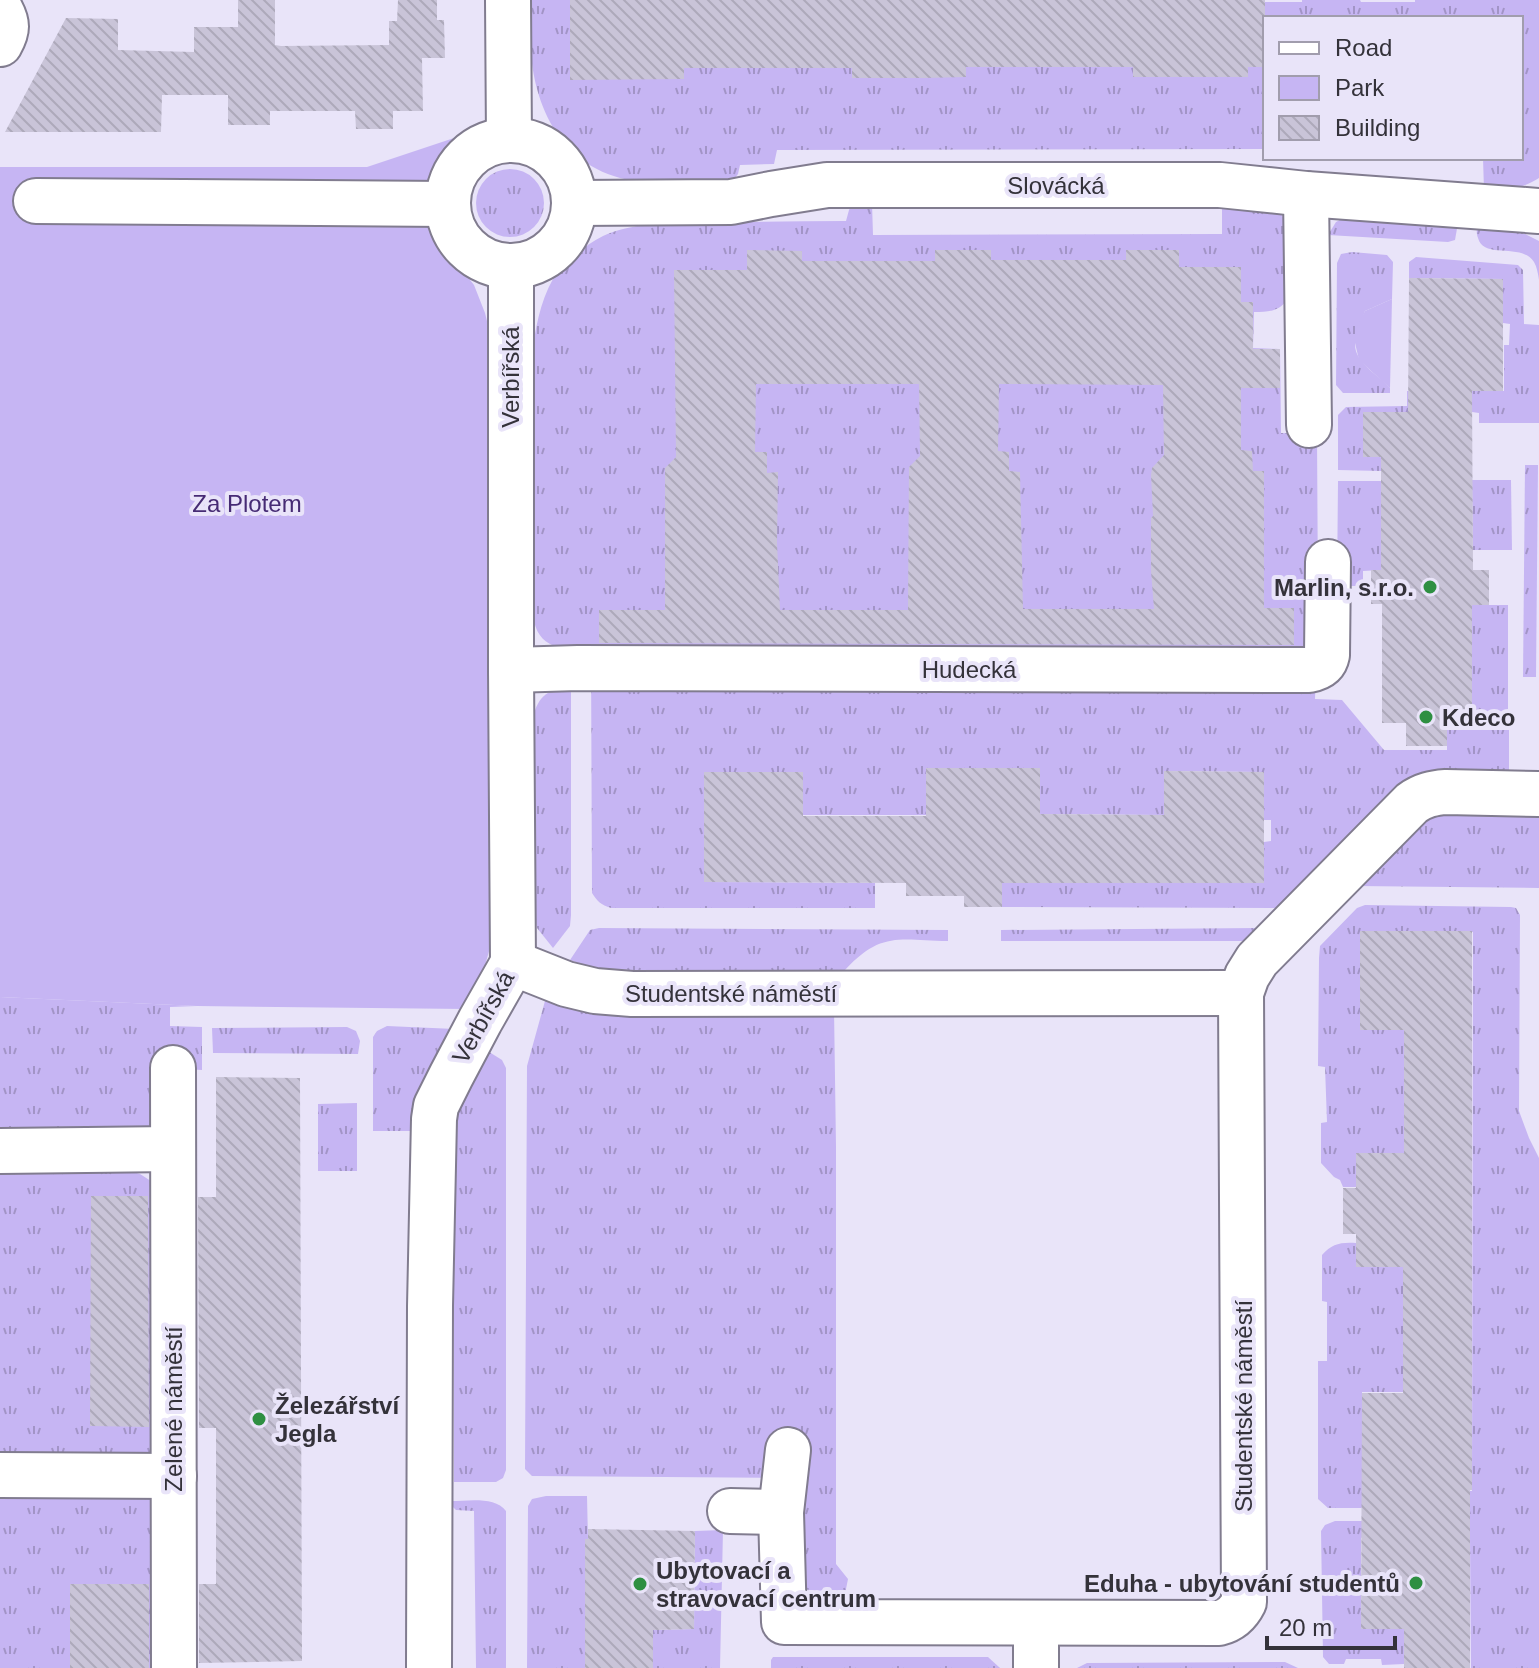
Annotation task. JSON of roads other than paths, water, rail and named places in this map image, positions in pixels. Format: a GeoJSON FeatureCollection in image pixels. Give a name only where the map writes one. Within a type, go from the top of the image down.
{"type":"FeatureCollection","features":[{"type":"Feature","properties":{"kind":"street"},"geometry":{"type":"LineString","coordinates":[[508,0],[509,140]]}},
{"type":"Feature","properties":{"kind":"street"},"geometry":{"type":"LineString","coordinates":[[0,9],[7,29],[0,44]]}},
{"type":"Feature","properties":{"kind":"street"},"geometry":{"type":"LineString","coordinates":[[509,140],[524,141],[550,153],[560,163],[573,189],[574,203],[569,227],[556,247],[535,262],[511,267],[487,262],[466,248],[452,228],[447,204],[451,180],[465,160],[485,145],[509,140]]}},
{"type":"Feature","properties":{"kind":"street","name":"Slovácká"},"geometry":{"type":"LineString","coordinates":[[574,203],[731,202],[827,185],[1220,185],[1539,211]]}},
{"type":"Feature","properties":{"kind":"street"},"geometry":{"type":"LineString","coordinates":[[1306,194],[1309,425]]}},
{"type":"Feature","properties":{"kind":"street"},"geometry":{"type":"LineString","coordinates":[[36,201],[447,204]]}},
{"type":"Feature","properties":{"kind":"street","name":"Verbířská"},"geometry":{"type":"LineString","coordinates":[[429,1668],[434,1119],[436,1106],[458,1062],[513,963],[511,267]]}},
{"type":"Feature","properties":{"kind":"street","name":"Hudecká"},"geometry":{"type":"LineString","coordinates":[[511,670],[1309,670],[1324,664],[1327,655],[1328,562]]}},
{"type":"Feature","properties":{"kind":"street","name":"Studentské náměstí"},"geometry":{"type":"LineString","coordinates":[[781,1512],[784,1622],[1219,1623],[1234,1616],[1244,1602],[1241,993],[1247,976],[1257,960],[1421,797],[1446,792],[1539,794]]}},
{"type":"Feature","properties":{"kind":"street","name":"Studentské náměstí"},"geometry":{"type":"LineString","coordinates":[[513,963],[566,984],[595,991],[632,994],[1241,993]]}},
{"type":"Feature","properties":{"kind":"street","name":"Zelené náměstí"},"geometry":{"type":"LineString","coordinates":[[173,1068],[174,1668]]}},
{"type":"Feature","properties":{"kind":"street"},"geometry":{"type":"LineString","coordinates":[[0,1151],[173,1149]]}},
{"type":"Feature","properties":{"kind":"street"},"geometry":{"type":"LineString","coordinates":[[730,1511],[781,1512],[788,1450]]}},
{"type":"Feature","properties":{"kind":"street"},"geometry":{"type":"LineString","coordinates":[[0,1475],[174,1476]]}},
{"type":"Feature","properties":{"kind":"street"},"geometry":{"type":"LineString","coordinates":[[1036,1623],[1036,1668]]}},
{"type":"Feature","properties":{"kind":"place","name":"Marlin, s.r.o."},"geometry":{"type":"Point","coordinates":[1430,587]}},
{"type":"Feature","properties":{"kind":"place","name":"Kdeco"},"geometry":{"type":"Point","coordinates":[1426,717]}},
{"type":"Feature","properties":{"kind":"place","name":"Železářství Jegla"},"geometry":{"type":"Point","coordinates":[259,1419]}},
{"type":"Feature","properties":{"kind":"place","name":"Eduha - ubytování studentů"},"geometry":{"type":"Point","coordinates":[1416,1583]}},
{"type":"Feature","properties":{"kind":"place","name":"Ubytovací a stravovací centrum"},"geometry":{"type":"Point","coordinates":[640,1584]}},
{"type":"Feature","properties":{"kind":"park label","name":"Za Plotem"},"geometry":{"type":"Point","coordinates":[247,503]}}]}
